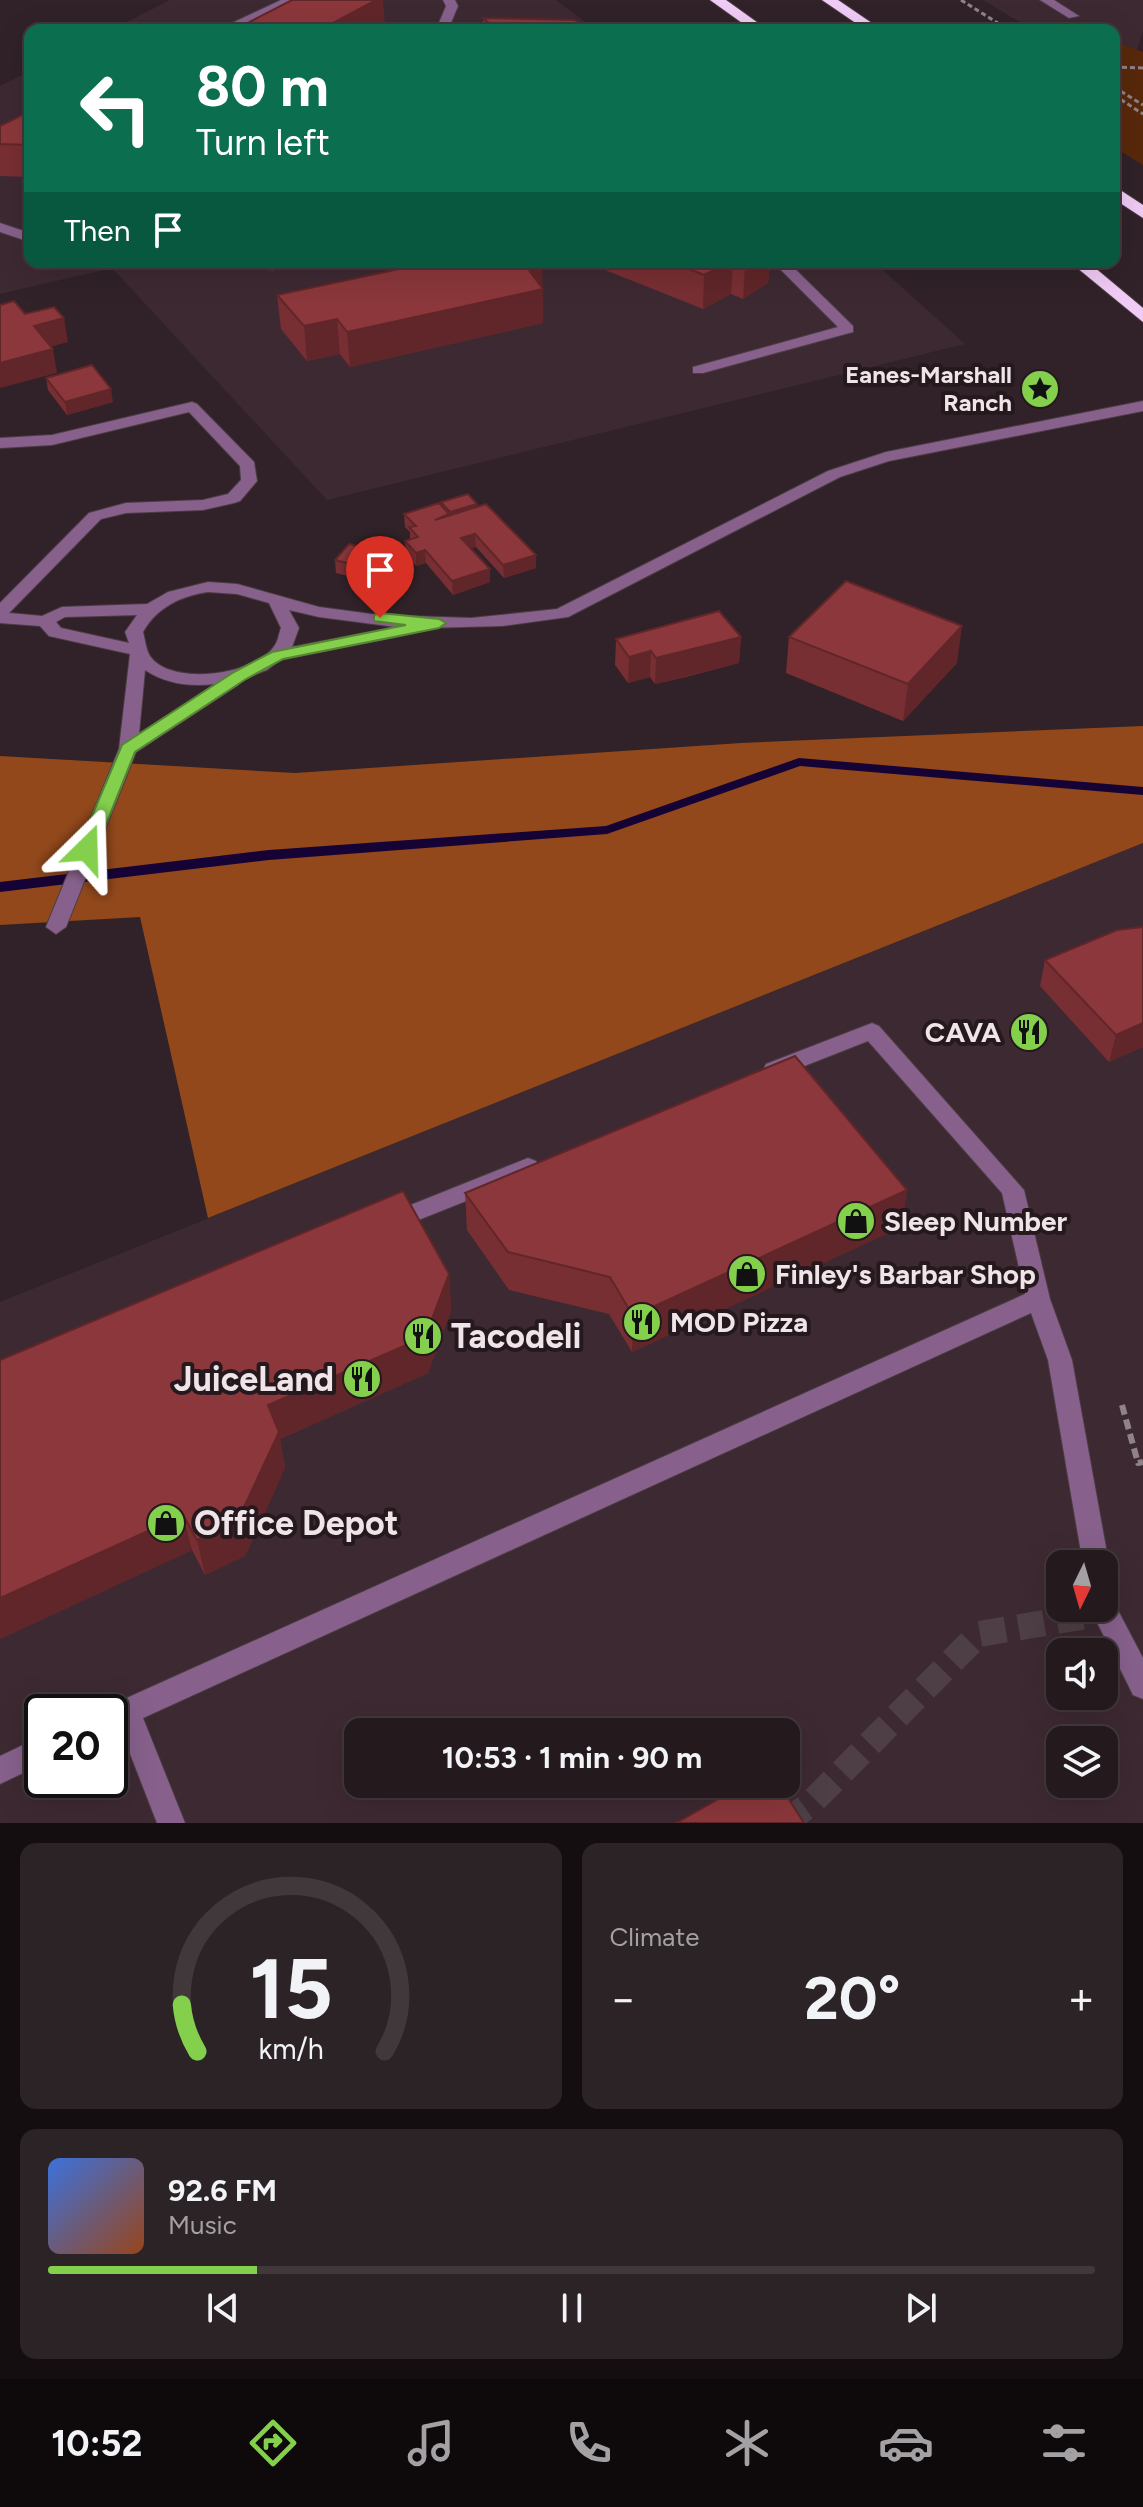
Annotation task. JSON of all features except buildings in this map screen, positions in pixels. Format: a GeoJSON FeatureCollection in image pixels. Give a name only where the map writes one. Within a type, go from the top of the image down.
{"type":"FeatureCollection","features":[{"type":"Feature","properties":{"kind":"highway"},"geometry":{"type":"LineString","coordinates":[[717,0],[752,24]]}},
{"type":"Feature","properties":{"kind":"highway"},"geometry":{"type":"LineString","coordinates":[[829,0],[866,24]]}},
{"type":"Feature","properties":{"kind":"highway"},"geometry":{"type":"LineString","coordinates":[[1120,196],[1143,213]]}},
{"type":"Feature","properties":{"kind":"highway"},"geometry":{"type":"LineString","coordinates":[[1085,268],[1143,317]]}},
{"type":"Feature","properties":{"kind":"lane"},"geometry":{"type":"LineString","coordinates":[[241,24],[290,0]]}},
{"type":"Feature","properties":{"kind":"lane"},"geometry":{"type":"LineString","coordinates":[[444,24],[452,6],[449,0]]}},
{"type":"Feature","properties":{"kind":"lane"},"geometry":{"type":"LineString","coordinates":[[1046,0],[1073,16]]}},
{"type":"Feature","properties":{"kind":"lane"},"geometry":{"type":"LineString","coordinates":[[0,227],[24,236]]}},
{"type":"Feature","properties":{"kind":"lane"},"geometry":{"type":"LineString","coordinates":[[698,370],[848,329],[786,268]]}},
{"type":"Feature","properties":{"kind":"lane"},"geometry":{"type":"LineString","coordinates":[[0,615],[45,621],[62,612],[150,609],[183,592],[204,587],[245,588],[277,602],[320,613],[439,623],[528,620],[562,613],[834,474],[886,457],[1143,406]]}},
{"type":"Feature","properties":{"kind":"lane"},"geometry":{"type":"LineString","coordinates":[[0,443],[52,440],[192,407],[248,465],[249,481],[234,498],[219,502],[126,508],[95,516],[0,615]]}},
{"type":"Feature","properties":{"kind":"lane"},"geometry":{"type":"LineString","coordinates":[[277,602],[288,614],[292,628],[288,642],[278,655]]}},
{"type":"Feature","properties":{"kind":"lane"},"geometry":{"type":"LineString","coordinates":[[56,927],[128,749],[137,653],[134,632],[150,609]]}},
{"type":"Feature","properties":{"kind":"lane"},"geometry":{"type":"LineString","coordinates":[[45,621],[55,632],[137,653],[151,667],[169,676],[216,680],[240,676]]}},
{"type":"Feature","properties":{"kind":"lane"},"geometry":{"type":"LineString","coordinates":[[128,749],[278,655],[439,623]]}},
{"type":"Feature","properties":{"kind":"lane"},"geometry":{"type":"LineString","coordinates":[[753,1078],[872,1031],[1013,1190],[1038,1299],[1060,1360],[1094,1550]]}},
{"type":"Feature","properties":{"kind":"lane"},"geometry":{"type":"LineString","coordinates":[[369,1230],[547,1160]]}},
{"type":"Feature","properties":{"kind":"lane"},"geometry":{"type":"LineString","coordinates":[[128,1710],[1038,1299]]}},
{"type":"Feature","properties":{"kind":"lane"},"geometry":{"type":"LineString","coordinates":[[1110,1622],[1143,1686]]}},
{"type":"Feature","properties":{"kind":"lane"},"geometry":{"type":"LineString","coordinates":[[128,1735],[171,1823]]}},
{"type":"Feature","properties":{"kind":"lane"},"geometry":{"type":"LineString","coordinates":[[0,1770],[24,1759]]}},
{"type":"Feature","properties":{"kind":"path"},"geometry":{"type":"LineString","coordinates":[[961,0],[999,24]]}},
{"type":"Feature","properties":{"kind":"path"},"geometry":{"type":"LineString","coordinates":[[1120,67],[1143,68]]}},
{"type":"Feature","properties":{"kind":"path"},"geometry":{"type":"LineString","coordinates":[[1120,91],[1143,105]]}},
{"type":"Feature","properties":{"kind":"path"},"geometry":{"type":"LineString","coordinates":[[1120,99],[1143,114]]}},
{"type":"Feature","properties":{"kind":"path"},"geometry":{"type":"LineString","coordinates":[[1122,1405],[1138,1463],[1143,1462]]}},
{"type":"Feature","properties":{"kind":"shaded area"},"geometry":{"type":"Polygon","coordinates":[[[170,0],[556,0],[588,24],[123,24],[170,0]]]}},
{"type":"Feature","properties":{"kind":"shaded area"},"geometry":{"type":"Polygon","coordinates":[[[983,0],[1143,0],[1143,31],[1137,50],[1120,49],[1120,24],[1023,24],[983,0]]]}},
{"type":"Feature","properties":{"kind":"shaded area"},"geometry":{"type":"Polygon","coordinates":[[[1120,43],[1143,52],[1143,165],[1120,151],[1120,43]]]}},
{"type":"Feature","properties":{"kind":"shaded area"},"geometry":{"type":"Polygon","coordinates":[[[24,74],[24,268],[112,268],[0,294],[0,86],[24,74]]]}},
{"type":"Feature","properties":{"kind":"shaded area"},"geometry":{"type":"Polygon","coordinates":[[[112,268],[881,268],[965,344],[327,500],[112,268]]]}},
{"type":"Feature","properties":{"kind":"shaded area"},"geometry":{"type":"Polygon","coordinates":[[[1143,726],[1143,843],[208,1218],[140,917],[0,925],[0,756],[295,773],[741,743],[1143,726]]]}},
{"type":"Feature","properties":{"kind":"shaded area"},"geometry":{"type":"Polygon","coordinates":[[[1143,843],[1143,1823],[0,1823],[0,1302],[1143,843]]]}},
{"type":"Feature","properties":{"kind":"waterway"},"geometry":{"type":"LineString","coordinates":[[0,887],[269,855],[607,830],[799,762],[1143,791]]}},
{"type":"Feature","properties":{"kind":"tunnel"},"geometry":{"type":"LineString","coordinates":[[784,1823],[808,1806],[979,1634],[1050,1622]]}},
{"type":"Feature","properties":{"kind":"place","name":"Eanes-Marshall Ranch"},"geometry":{"type":"Point","coordinates":[1040,389]}},
{"type":"Feature","properties":{"kind":"place","name":"CAVA"},"geometry":{"type":"Point","coordinates":[1029,1032]}},
{"type":"Feature","properties":{"kind":"place","name":"Sleep Number"},"geometry":{"type":"Point","coordinates":[856,1221]}},
{"type":"Feature","properties":{"kind":"place","name":"Finley's Barbar Shop"},"geometry":{"type":"Point","coordinates":[747,1274]}},
{"type":"Feature","properties":{"kind":"place","name":"MOD Pizza"},"geometry":{"type":"Point","coordinates":[642,1322]}},
{"type":"Feature","properties":{"kind":"place","name":"Tacodeli"},"geometry":{"type":"Point","coordinates":[423,1336]}},
{"type":"Feature","properties":{"kind":"place","name":"JuiceLand"},"geometry":{"type":"Point","coordinates":[362,1379]}},
{"type":"Feature","properties":{"kind":"place","name":"Office Depot"},"geometry":{"type":"Point","coordinates":[166,1523]}},
{"type":"Feature","properties":{"kind":"route"},"geometry":{"type":"LineString","coordinates":[[87,849],[128,749],[240,676],[278,655],[439,623],[380,618]]}}]}
